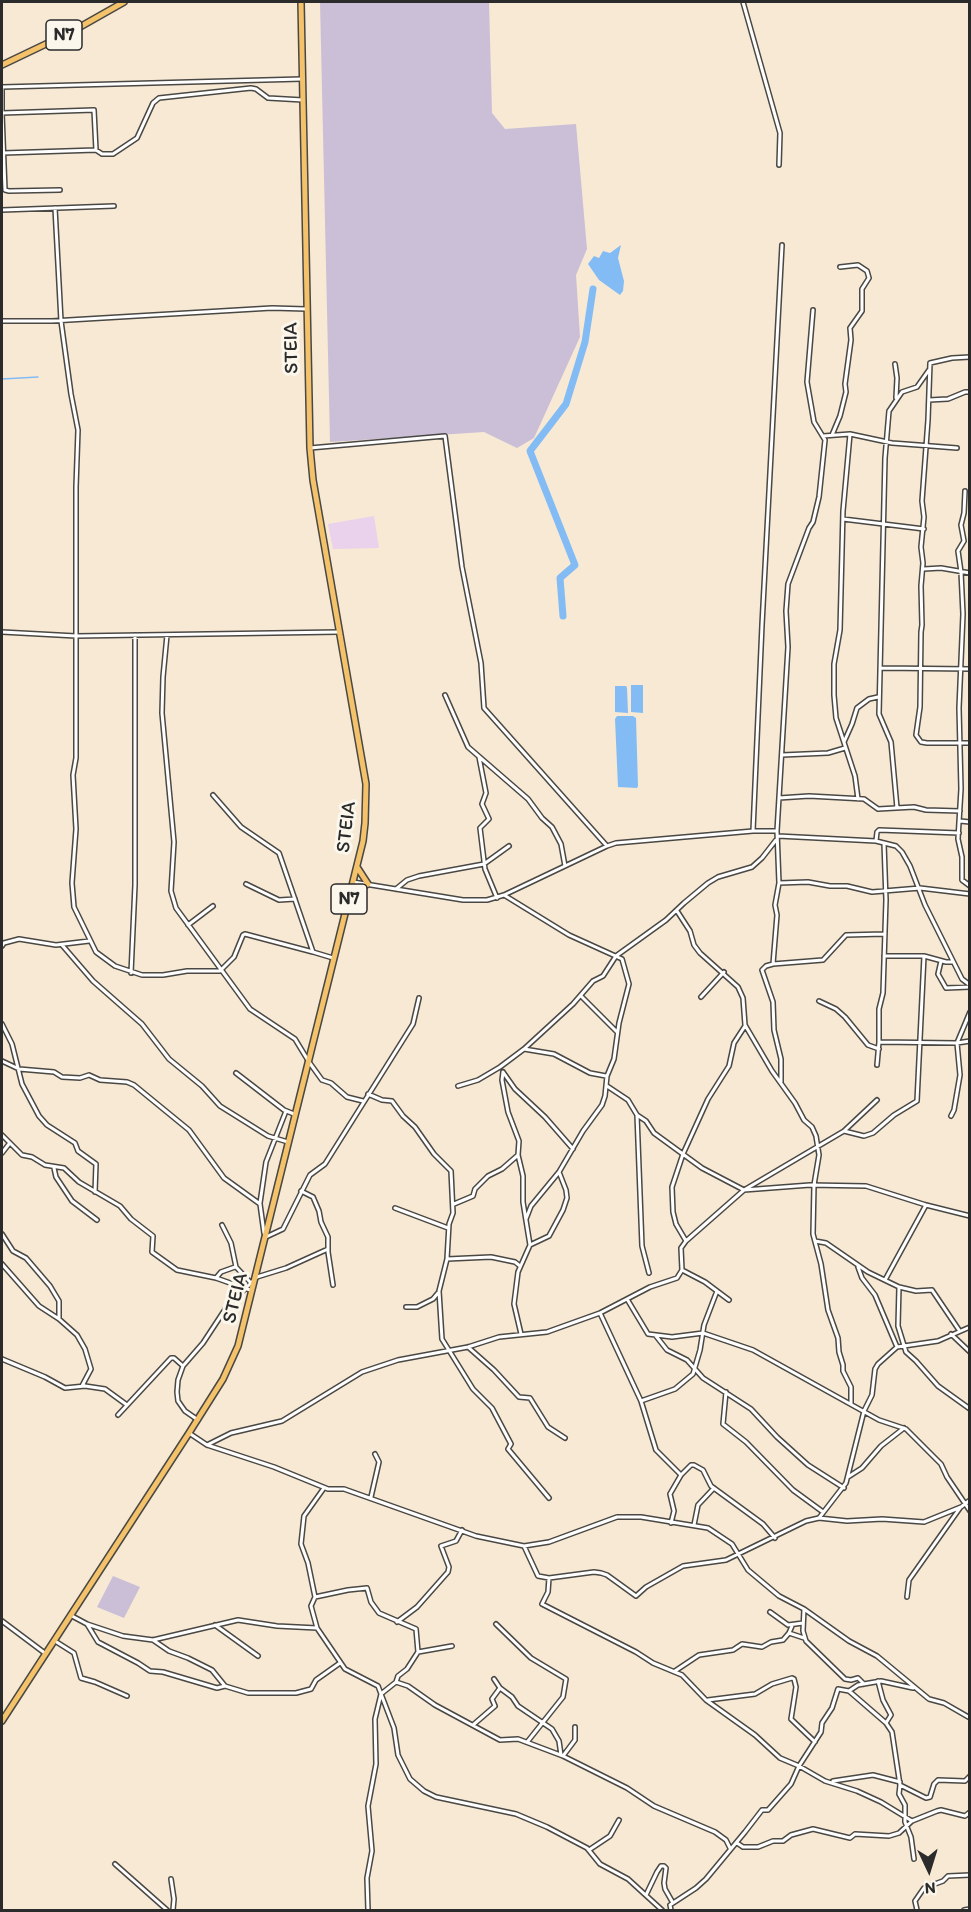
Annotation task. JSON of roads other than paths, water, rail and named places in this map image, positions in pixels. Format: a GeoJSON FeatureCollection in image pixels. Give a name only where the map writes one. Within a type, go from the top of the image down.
{"type":"FeatureCollection","features":[{"type":"Feature","properties":{"kind":"main road","name":"N7"},"geometry":{"type":"LineString","coordinates":[[2,65],[71,32],[124,2]]}},
{"type":"Feature","properties":{"kind":"main road","name":"STEIA"},"geometry":{"type":"LineString","coordinates":[[2,1721],[198,1420],[231,1363],[243,1332],[351,893],[365,823],[366,784],[310,448],[301,2]]}},
{"type":"Feature","properties":{"kind":"main road"},"geometry":{"type":"LineString","coordinates":[[351,893],[368,884],[357,867]]}},
{"type":"Feature","properties":{"kind":"street"},"geometry":{"type":"LineString","coordinates":[[743,2],[780,133],[778,165]]}},
{"type":"Feature","properties":{"kind":"street"},"geometry":{"type":"LineString","coordinates":[[60,190],[5,190],[2,87],[302,79]]}},
{"type":"Feature","properties":{"kind":"street"},"geometry":{"type":"LineString","coordinates":[[3,153],[96,150],[102,154],[113,154],[134,141],[140,134],[153,103],[159,98],[256,88],[268,98],[303,100]]}},
{"type":"Feature","properties":{"kind":"street"},"geometry":{"type":"LineString","coordinates":[[2,113],[93,110],[96,150]]}},
{"type":"Feature","properties":{"kind":"street"},"geometry":{"type":"LineString","coordinates":[[2,210],[114,206]]}},
{"type":"Feature","properties":{"kind":"street"},"geometry":{"type":"LineString","coordinates":[[56,208],[61,321],[70,394],[78,430],[76,758],[73,775],[76,829],[72,892],[74,908],[96,952],[115,966],[131,973],[151,975],[217,971],[222,969],[237,953],[245,934],[334,958]]}},
{"type":"Feature","properties":{"kind":"street"},"geometry":{"type":"LineString","coordinates":[[753,831],[782,244]]}},
{"type":"Feature","properties":{"kind":"street"},"geometry":{"type":"LineString","coordinates":[[832,435],[846,392],[850,328],[862,311],[862,289],[869,278],[867,271],[858,265],[840,267]]}},
{"type":"Feature","properties":{"kind":"street"},"geometry":{"type":"LineString","coordinates":[[2,321],[61,321],[272,308],[306,309]]}},
{"type":"Feature","properties":{"kind":"street"},"geometry":{"type":"LineString","coordinates":[[773,964],[777,915],[775,909],[779,883],[777,835],[788,647],[786,611],[788,584],[813,522],[819,497],[823,461],[824,436],[814,422],[807,382],[813,310]]}},
{"type":"Feature","properties":{"kind":"street"},"geometry":{"type":"LineString","coordinates":[[969,357],[932,361],[930,368],[922,501],[924,529],[921,547],[923,569],[921,668],[920,706],[916,735],[918,739],[927,743],[969,743]]}},
{"type":"Feature","properties":{"kind":"street"},"geometry":{"type":"LineString","coordinates":[[895,364],[896,400]]}},
{"type":"Feature","properties":{"kind":"street"},"geometry":{"type":"LineString","coordinates":[[897,808],[891,742],[879,714],[878,697],[881,668],[880,619],[886,442],[889,412],[896,400],[902,393],[917,387],[930,368]]}},
{"type":"Feature","properties":{"kind":"street"},"geometry":{"type":"LineString","coordinates":[[929,400],[948,399],[969,392]]}},
{"type":"Feature","properties":{"kind":"street"},"geometry":{"type":"LineString","coordinates":[[850,435],[843,519],[840,630],[833,667],[836,718],[855,776],[858,799]]}},
{"type":"Feature","properties":{"kind":"street"},"geometry":{"type":"LineString","coordinates":[[824,436],[850,435],[886,442],[957,448]]}},
{"type":"Feature","properties":{"kind":"street"},"geometry":{"type":"LineString","coordinates":[[310,448],[446,436],[462,567],[481,663],[484,708],[607,846]]}},
{"type":"Feature","properties":{"kind":"street"},"geometry":{"type":"LineString","coordinates":[[965,491],[961,525],[964,541],[958,551],[963,622],[960,669],[959,833],[962,880],[969,886]]}},
{"type":"Feature","properties":{"kind":"street"},"geometry":{"type":"LineString","coordinates":[[843,519],[924,529]]}},
{"type":"Feature","properties":{"kind":"street"},"geometry":{"type":"LineString","coordinates":[[923,569],[941,568],[969,573]]}},
{"type":"Feature","properties":{"kind":"street"},"geometry":{"type":"LineString","coordinates":[[2,632],[76,636],[340,632]]}},
{"type":"Feature","properties":{"kind":"street"},"geometry":{"type":"LineString","coordinates":[[131,973],[135,885],[135,635]]}},
{"type":"Feature","properties":{"kind":"street"},"geometry":{"type":"LineString","coordinates":[[167,635],[162,713],[174,842],[170,883],[176,908],[250,1009],[295,1039],[321,1078],[331,1083],[345,1096],[363,1101]]}},
{"type":"Feature","properties":{"kind":"street"},"geometry":{"type":"LineString","coordinates":[[881,668],[969,669]]}},
{"type":"Feature","properties":{"kind":"street"},"geometry":{"type":"LineString","coordinates":[[445,695],[464,740],[472,752],[479,755],[528,799],[550,825],[561,844],[565,866]]}},
{"type":"Feature","properties":{"kind":"street"},"geometry":{"type":"LineString","coordinates":[[844,742],[857,708],[869,699],[878,697]]}},
{"type":"Feature","properties":{"kind":"street"},"geometry":{"type":"LineString","coordinates":[[782,755],[828,753],[845,747]]}},
{"type":"Feature","properties":{"kind":"street"},"geometry":{"type":"LineString","coordinates":[[479,755],[486,794],[482,804],[489,819],[480,828],[484,864],[486,875],[497,898]]}},
{"type":"Feature","properties":{"kind":"street"},"geometry":{"type":"LineString","coordinates":[[213,795],[241,827],[279,853],[313,952]]}},
{"type":"Feature","properties":{"kind":"street"},"geometry":{"type":"LineString","coordinates":[[779,798],[809,796],[858,799],[868,800],[878,809],[914,807],[927,810],[960,811]]}},
{"type":"Feature","properties":{"kind":"street"},"geometry":{"type":"LineString","coordinates":[[960,821],[969,822]]}},
{"type":"Feature","properties":{"kind":"street"},"geometry":{"type":"LineString","coordinates":[[876,841],[879,830],[959,833]]}},
{"type":"Feature","properties":{"kind":"street"},"geometry":{"type":"LineString","coordinates":[[353,882],[476,901],[497,898],[607,846],[623,842],[753,831],[777,835],[876,841],[896,846],[902,852],[953,962],[969,986]]}},
{"type":"Feature","properties":{"kind":"street"},"geometry":{"type":"LineString","coordinates":[[458,1086],[478,1080],[524,1049],[593,981],[604,975],[616,956],[677,911],[708,883],[718,877],[752,867],[762,858],[777,835]]}},
{"type":"Feature","properties":{"kind":"street"},"geometry":{"type":"LineString","coordinates":[[878,1065],[886,891],[884,843]]}},
{"type":"Feature","properties":{"kind":"street"},"geometry":{"type":"LineString","coordinates":[[396,889],[407,880],[419,876],[484,864],[509,846]]}},
{"type":"Feature","properties":{"kind":"street"},"geometry":{"type":"LineString","coordinates":[[779,883],[808,882],[847,886],[873,892],[920,888],[969,894]]}},
{"type":"Feature","properties":{"kind":"street"},"geometry":{"type":"LineString","coordinates":[[246,884],[279,900],[295,899]]}},
{"type":"Feature","properties":{"kind":"street"},"geometry":{"type":"LineString","coordinates":[[504,895],[569,935],[616,956],[624,962],[628,984],[617,1032],[614,1059],[607,1076],[602,1106],[559,1172],[531,1206],[525,1219]]}},
{"type":"Feature","properties":{"kind":"street"},"geometry":{"type":"LineString","coordinates":[[188,925],[213,906]]}},
{"type":"Feature","properties":{"kind":"street"},"geometry":{"type":"LineString","coordinates":[[677,911],[700,953],[724,972],[742,993],[745,1025],[816,1136],[819,1159],[814,1185],[813,1227],[828,1310],[838,1338],[843,1371],[851,1387],[851,1404]]}},
{"type":"Feature","properties":{"kind":"street"},"geometry":{"type":"LineString","coordinates":[[780,1083],[782,1066],[774,1030],[773,1002],[762,970],[773,964],[823,960],[846,935],[884,934]]}},
{"type":"Feature","properties":{"kind":"street"},"geometry":{"type":"LineString","coordinates":[[2,938],[3,945],[19,939],[62,945],[89,941]]}},
{"type":"Feature","properties":{"kind":"street"},"geometry":{"type":"LineString","coordinates":[[62,945],[93,981],[142,1024],[169,1059],[202,1086],[220,1106],[268,1136],[289,1143]]}},
{"type":"Feature","properties":{"kind":"street"},"geometry":{"type":"LineString","coordinates":[[884,956],[924,956],[953,962]]}},
{"type":"Feature","properties":{"kind":"street"},"geometry":{"type":"LineString","coordinates":[[844,1131],[864,1136],[873,1133],[894,1115],[915,1104],[918,1099],[924,956]]}},
{"type":"Feature","properties":{"kind":"street"},"geometry":{"type":"LineString","coordinates":[[941,961],[938,974],[946,988],[969,986]]}},
{"type":"Feature","properties":{"kind":"street"},"geometry":{"type":"LineString","coordinates":[[701,997],[724,972]]}},
{"type":"Feature","properties":{"kind":"street"},"geometry":{"type":"LineString","coordinates":[[580,995],[617,1032]]}},
{"type":"Feature","properties":{"kind":"street"},"geometry":{"type":"LineString","coordinates":[[286,1111],[264,1168],[260,1203],[266,1239],[284,1229],[310,1175],[325,1164],[413,1024],[419,998]]}},
{"type":"Feature","properties":{"kind":"street"},"geometry":{"type":"LineString","coordinates":[[819,1001],[831,1006],[845,1017],[868,1045],[879,1049]]}},
{"type":"Feature","properties":{"kind":"street"},"geometry":{"type":"LineString","coordinates":[[951,1116],[960,1075],[957,1043],[969,1012]]}},
{"type":"Feature","properties":{"kind":"street"},"geometry":{"type":"LineString","coordinates":[[2,1024],[12,1044],[23,1087],[42,1120],[75,1143],[78,1150],[96,1164],[96,1192]]}},
{"type":"Feature","properties":{"kind":"street"},"geometry":{"type":"LineString","coordinates":[[686,1240],[676,1224],[671,1197],[672,1187],[683,1154],[708,1099],[729,1066],[734,1043],[745,1025]]}},
{"type":"Feature","properties":{"kind":"street"},"geometry":{"type":"LineString","coordinates":[[879,1042],[957,1043],[969,1041]]}},
{"type":"Feature","properties":{"kind":"street"},"geometry":{"type":"LineString","coordinates":[[524,1049],[559,1056],[590,1073],[607,1076]]}},
{"type":"Feature","properties":{"kind":"street"},"geometry":{"type":"LineString","coordinates":[[2,1061],[19,1069],[54,1072],[62,1077],[80,1078],[89,1075],[100,1080],[127,1082],[134,1085],[189,1130],[224,1178],[260,1203]]}},
{"type":"Feature","properties":{"kind":"street"},"geometry":{"type":"LineString","coordinates":[[500,1067],[516,1089],[573,1149]]}},
{"type":"Feature","properties":{"kind":"street"},"geometry":{"type":"LineString","coordinates":[[503,1072],[502,1080],[508,1112],[519,1141],[518,1155],[523,1176],[523,1202],[530,1245],[520,1266],[514,1305],[521,1334]]}},
{"type":"Feature","properties":{"kind":"street"},"geometry":{"type":"LineString","coordinates":[[236,1073],[286,1111],[296,1115]]}},
{"type":"Feature","properties":{"kind":"street"},"geometry":{"type":"LineString","coordinates":[[606,1085],[628,1100],[654,1133],[708,1172],[744,1190],[814,1185],[866,1186],[969,1216]]}},
{"type":"Feature","properties":{"kind":"street"},"geometry":{"type":"LineString","coordinates":[[368,1094],[382,1100],[392,1101],[451,1172],[453,1205],[448,1228],[447,1259],[439,1291],[442,1335],[448,1350],[464,1372],[472,1389],[492,1408],[511,1444],[508,1449],[549,1498]]}},
{"type":"Feature","properties":{"kind":"street"},"geometry":{"type":"LineString","coordinates":[[207,1445],[231,1433],[282,1421],[362,1372],[398,1360],[468,1347],[499,1337],[547,1332],[600,1313],[653,1285],[677,1278],[682,1270],[680,1251],[686,1240],[744,1190],[844,1131],[877,1100]]}},
{"type":"Feature","properties":{"kind":"street"},"geometry":{"type":"LineString","coordinates":[[638,1115],[642,1246],[649,1273]]}},
{"type":"Feature","properties":{"kind":"street"},"geometry":{"type":"LineString","coordinates":[[2,1135],[22,1155],[32,1157],[45,1165],[64,1168],[79,1182],[120,1206],[131,1219],[153,1236],[154,1254],[163,1258],[177,1270],[216,1278],[253,1291]]}},
{"type":"Feature","properties":{"kind":"street"},"geometry":{"type":"LineString","coordinates":[[2,1153],[9,1144]]}},
{"type":"Feature","properties":{"kind":"street"},"geometry":{"type":"LineString","coordinates":[[453,1205],[473,1196],[475,1189],[488,1176],[502,1169],[518,1155]]}},
{"type":"Feature","properties":{"kind":"street"},"geometry":{"type":"LineString","coordinates":[[54,1167],[56,1177],[72,1201],[97,1220]]}},
{"type":"Feature","properties":{"kind":"street"},"geometry":{"type":"LineString","coordinates":[[530,1245],[549,1236],[563,1210],[567,1198],[559,1172]]}},
{"type":"Feature","properties":{"kind":"street"},"geometry":{"type":"LineString","coordinates":[[301,1191],[315,1199],[328,1237],[333,1285]]}},
{"type":"Feature","properties":{"kind":"street"},"geometry":{"type":"LineString","coordinates":[[885,1281],[926,1205]]}},
{"type":"Feature","properties":{"kind":"street"},"geometry":{"type":"LineString","coordinates":[[395,1208],[448,1228]]}},
{"type":"Feature","properties":{"kind":"street"},"geometry":{"type":"LineString","coordinates":[[222,1225],[231,1243],[236,1267],[250,1282]]}},
{"type":"Feature","properties":{"kind":"street"},"geometry":{"type":"LineString","coordinates":[[2,1234],[11,1250],[26,1258],[50,1286],[60,1304],[59,1319]]}},
{"type":"Feature","properties":{"kind":"street"},"geometry":{"type":"LineString","coordinates":[[815,1241],[826,1243],[858,1265],[898,1287],[916,1291],[932,1290],[959,1330]]}},
{"type":"Feature","properties":{"kind":"street"},"geometry":{"type":"LineString","coordinates":[[198,1420],[185,1412],[177,1397],[178,1380],[183,1366],[226,1308],[256,1277],[286,1268],[328,1249]]}},
{"type":"Feature","properties":{"kind":"street"},"geometry":{"type":"LineString","coordinates":[[447,1259],[491,1257],[515,1262],[520,1266]]}},
{"type":"Feature","properties":{"kind":"street"},"geometry":{"type":"LineString","coordinates":[[2,1264],[39,1306],[77,1335],[85,1349],[91,1369],[82,1386]]}},
{"type":"Feature","properties":{"kind":"street"},"geometry":{"type":"LineString","coordinates":[[858,1265],[862,1278],[875,1295],[897,1347]]}},
{"type":"Feature","properties":{"kind":"street"},"geometry":{"type":"LineString","coordinates":[[216,1278],[226,1269],[236,1267]]}},
{"type":"Feature","properties":{"kind":"street"},"geometry":{"type":"LineString","coordinates":[[682,1270],[705,1282],[729,1300]]}},
{"type":"Feature","properties":{"kind":"street"},"geometry":{"type":"LineString","coordinates":[[898,1287],[898,1326],[906,1352],[916,1360],[933,1382],[969,1409]]}},
{"type":"Feature","properties":{"kind":"street"},"geometry":{"type":"LineString","coordinates":[[406,1307],[417,1308],[433,1299],[439,1291]]}},
{"type":"Feature","properties":{"kind":"street"},"geometry":{"type":"LineString","coordinates":[[641,1401],[679,1387],[691,1377],[695,1369],[706,1316],[717,1291]]}},
{"type":"Feature","properties":{"kind":"street"},"geometry":{"type":"LineString","coordinates":[[627,1299],[646,1333],[672,1336],[703,1332],[763,1355],[879,1420],[904,1428],[941,1464],[969,1510]]}},
{"type":"Feature","properties":{"kind":"street"},"geometry":{"type":"LineString","coordinates":[[600,1313],[641,1401],[656,1450],[681,1475]]}},
{"type":"Feature","properties":{"kind":"street"},"geometry":{"type":"LineString","coordinates":[[819,1518],[844,1488],[864,1411],[872,1395],[876,1367],[897,1347],[938,1341],[969,1327]]}},
{"type":"Feature","properties":{"kind":"street"},"geometry":{"type":"LineString","coordinates":[[951,1334],[969,1353]]}},
{"type":"Feature","properties":{"kind":"street"},"geometry":{"type":"LineString","coordinates":[[656,1335],[667,1350],[687,1360],[703,1378],[751,1409],[808,1465],[844,1488]]}},
{"type":"Feature","properties":{"kind":"street"},"geometry":{"type":"LineString","coordinates":[[468,1347],[519,1397],[530,1398],[548,1427],[565,1437]]}},
{"type":"Feature","properties":{"kind":"street"},"geometry":{"type":"LineString","coordinates":[[118,1415],[171,1358],[183,1366]]}},
{"type":"Feature","properties":{"kind":"street"},"geometry":{"type":"LineString","coordinates":[[2,1359],[65,1388],[82,1386],[105,1389],[127,1405]]}},
{"type":"Feature","properties":{"kind":"street"},"geometry":{"type":"LineString","coordinates":[[726,1392],[723,1424],[746,1442],[793,1490],[823,1512]]}},
{"type":"Feature","properties":{"kind":"street"},"geometry":{"type":"LineString","coordinates":[[848,1477],[862,1468],[881,1446],[904,1428]]}},
{"type":"Feature","properties":{"kind":"street"},"geometry":{"type":"LineString","coordinates":[[189,1433],[207,1445],[274,1467],[324,1488],[344,1488],[421,1517],[490,1539],[524,1546],[549,1542],[616,1517],[641,1516],[710,1529],[732,1544],[749,1571],[778,1596],[804,1609],[849,1641],[883,1660],[929,1699],[944,1703],[969,1718]]}},
{"type":"Feature","properties":{"kind":"street"},"geometry":{"type":"LineString","coordinates":[[371,1497],[379,1462],[375,1454]]}},
{"type":"Feature","properties":{"kind":"street"},"geometry":{"type":"LineString","coordinates":[[671,1523],[675,1511],[670,1494],[681,1475],[694,1464],[703,1470],[714,1488],[763,1524],[775,1538]]}},
{"type":"Feature","properties":{"kind":"street"},"geometry":{"type":"LineString","coordinates":[[324,1488],[304,1516],[301,1541],[315,1597],[311,1606],[317,1628],[340,1663],[348,1670],[376,1684],[394,1728],[398,1755],[410,1779],[424,1791],[446,1800],[516,1814],[547,1827],[589,1850],[600,1864],[624,1876],[662,1911]]}},
{"type":"Feature","properties":{"kind":"street"},"geometry":{"type":"LineString","coordinates":[[694,1525],[699,1505],[714,1488]]}},
{"type":"Feature","properties":{"kind":"street"},"geometry":{"type":"LineString","coordinates":[[524,1546],[537,1575],[549,1578],[602,1573],[636,1596],[646,1587],[682,1566],[719,1562],[775,1538],[803,1523],[819,1518],[847,1521],[882,1519],[924,1522],[961,1507],[969,1500]]}},
{"type":"Feature","properties":{"kind":"street"},"geometry":{"type":"LineString","coordinates":[[907,1597],[909,1580],[961,1507]]}},
{"type":"Feature","properties":{"kind":"street"},"geometry":{"type":"LineString","coordinates":[[397,1622],[417,1607],[448,1572],[449,1567],[441,1546],[456,1541],[462,1530]]}},
{"type":"Feature","properties":{"kind":"street"},"geometry":{"type":"LineString","coordinates":[[549,1578],[548,1592],[542,1604],[653,1663],[686,1677],[706,1700],[755,1735],[780,1758],[825,1781],[832,1782],[873,1775],[900,1784],[926,1798],[930,1797],[934,1784],[938,1780],[965,1781],[969,1776]]}},
{"type":"Feature","properties":{"kind":"street"},"geometry":{"type":"LineString","coordinates":[[315,1597],[367,1588],[376,1610],[397,1622],[416,1629],[418,1652],[407,1669],[398,1676],[396,1682],[381,1694],[375,1719],[376,1764],[368,1806],[372,1851],[367,1878],[368,1911]]}},
{"type":"Feature","properties":{"kind":"street"},"geometry":{"type":"LineString","coordinates":[[804,1609],[804,1638]]}},
{"type":"Feature","properties":{"kind":"street"},"geometry":{"type":"LineString","coordinates":[[770,1612],[783,1623],[792,1626],[803,1623]]}},
{"type":"Feature","properties":{"kind":"street"},"geometry":{"type":"LineString","coordinates":[[71,1616],[123,1636],[153,1640],[215,1624],[242,1620],[277,1626],[317,1628]]}},
{"type":"Feature","properties":{"kind":"street"},"geometry":{"type":"LineString","coordinates":[[2,1621],[46,1654]]}},
{"type":"Feature","properties":{"kind":"street"},"geometry":{"type":"LineString","coordinates":[[87,1624],[98,1642],[150,1671],[175,1675],[217,1689],[225,1686]]}},
{"type":"Feature","properties":{"kind":"street"},"geometry":{"type":"LineString","coordinates":[[215,1624],[258,1656]]}},
{"type":"Feature","properties":{"kind":"street"},"geometry":{"type":"LineString","coordinates":[[496,1624],[531,1658],[566,1679],[563,1697],[528,1741]]}},
{"type":"Feature","properties":{"kind":"street"},"geometry":{"type":"LineString","coordinates":[[675,1671],[699,1654],[733,1650],[742,1644],[762,1647],[769,1642],[786,1638],[792,1626]]}},
{"type":"Feature","properties":{"kind":"street"},"geometry":{"type":"LineString","coordinates":[[789,1633],[804,1638],[846,1678],[853,1680],[858,1678],[864,1684]]}},
{"type":"Feature","properties":{"kind":"street"},"geometry":{"type":"LineString","coordinates":[[153,1640],[169,1651],[212,1670],[225,1686],[248,1693],[296,1693],[311,1689],[316,1680],[340,1663]]}},
{"type":"Feature","properties":{"kind":"street"},"geometry":{"type":"LineString","coordinates":[[55,1641],[74,1653],[81,1678],[127,1696]]}},
{"type":"Feature","properties":{"kind":"street"},"geometry":{"type":"LineString","coordinates":[[418,1652],[452,1646]]}},
{"type":"Feature","properties":{"kind":"street"},"geometry":{"type":"LineString","coordinates":[[706,1700],[753,1695],[772,1684],[792,1678],[796,1687],[791,1719],[815,1742]]}},
{"type":"Feature","properties":{"kind":"street"},"geometry":{"type":"LineString","coordinates":[[494,1679],[518,1706],[552,1729],[562,1755]]}},
{"type":"Feature","properties":{"kind":"street"},"geometry":{"type":"LineString","coordinates":[[396,1682],[408,1686],[435,1705],[500,1740],[528,1741],[562,1755],[627,1788],[654,1806],[715,1832],[726,1840],[730,1848]]}},
{"type":"Feature","properties":{"kind":"street"},"geometry":{"type":"LineString","coordinates":[[671,1911],[669,1907],[696,1888],[762,1810],[768,1810],[791,1784],[799,1766],[822,1731],[822,1723],[832,1707],[837,1691],[878,1682],[915,1688]]}},
{"type":"Feature","properties":{"kind":"street"},"geometry":{"type":"LineString","coordinates":[[878,1682],[883,1700],[891,1715],[886,1723]]}},
{"type":"Feature","properties":{"kind":"street"},"geometry":{"type":"LineString","coordinates":[[473,1725],[495,1706],[492,1699],[500,1688]]}},
{"type":"Feature","properties":{"kind":"street"},"geometry":{"type":"LineString","coordinates":[[849,1690],[886,1723],[892,1732],[900,1784],[899,1794],[905,1805],[904,1817],[911,1837],[914,1859]]}},
{"type":"Feature","properties":{"kind":"street"},"geometry":{"type":"LineString","coordinates":[[562,1755],[575,1740],[575,1727]]}},
{"type":"Feature","properties":{"kind":"street"},"geometry":{"type":"LineString","coordinates":[[832,1782],[845,1789],[857,1791],[912,1821]]}},
{"type":"Feature","properties":{"kind":"street"},"geometry":{"type":"LineString","coordinates":[[736,1843],[743,1847],[758,1847],[810,1829],[851,1838],[855,1834],[889,1836],[907,1828],[912,1821],[939,1810],[965,1816],[969,1812]]}},
{"type":"Feature","properties":{"kind":"street"},"geometry":{"type":"LineString","coordinates":[[589,1850],[610,1836],[619,1820]]}},
{"type":"Feature","properties":{"kind":"street"},"geometry":{"type":"LineString","coordinates":[[116,1864],[167,1911]]}},
{"type":"Feature","properties":{"kind":"street"},"geometry":{"type":"LineString","coordinates":[[646,1896],[657,1872],[664,1866],[666,1870],[663,1883],[673,1903]]}},
{"type":"Feature","properties":{"kind":"street"},"geometry":{"type":"LineString","coordinates":[[917,1911],[915,1900],[924,1888],[943,1881],[948,1876],[969,1875]]}},
{"type":"Feature","properties":{"kind":"street"},"geometry":{"type":"LineString","coordinates":[[171,1879],[173,1911]]}},
{"type":"Feature","properties":{"kind":"street"},"geometry":{"type":"LineString","coordinates":[[964,1911],[969,1909]]}},
{"type":"Feature","properties":{"kind":"water"},"geometry":{"type":"Polygon","coordinates":[[[621,245],[618,258],[624,281],[620,295],[599,280],[588,264],[594,256],[599,258],[603,251],[610,253],[621,245]]]}},
{"type":"Feature","properties":{"kind":"water"},"geometry":{"type":"Polygon","coordinates":[[[631,685],[643,685],[643,713],[631,712],[631,685]]]}},
{"type":"Feature","properties":{"kind":"water"},"geometry":{"type":"Polygon","coordinates":[[[615,686],[626,686],[627,688],[628,713],[615,712],[615,686]]]}},
{"type":"Feature","properties":{"kind":"water"},"geometry":{"type":"Polygon","coordinates":[[[617,716],[636,718],[637,788],[618,787],[615,719],[617,716]]]}},
{"type":"Feature","properties":{"kind":"waterway"},"geometry":{"type":"LineString","coordinates":[[563,616],[560,578],[575,565],[530,451],[566,404],[585,342],[593,289]]}},
{"type":"Feature","properties":{"kind":"waterway"},"geometry":{"type":"LineString","coordinates":[[2,379],[38,377]]}}]}
